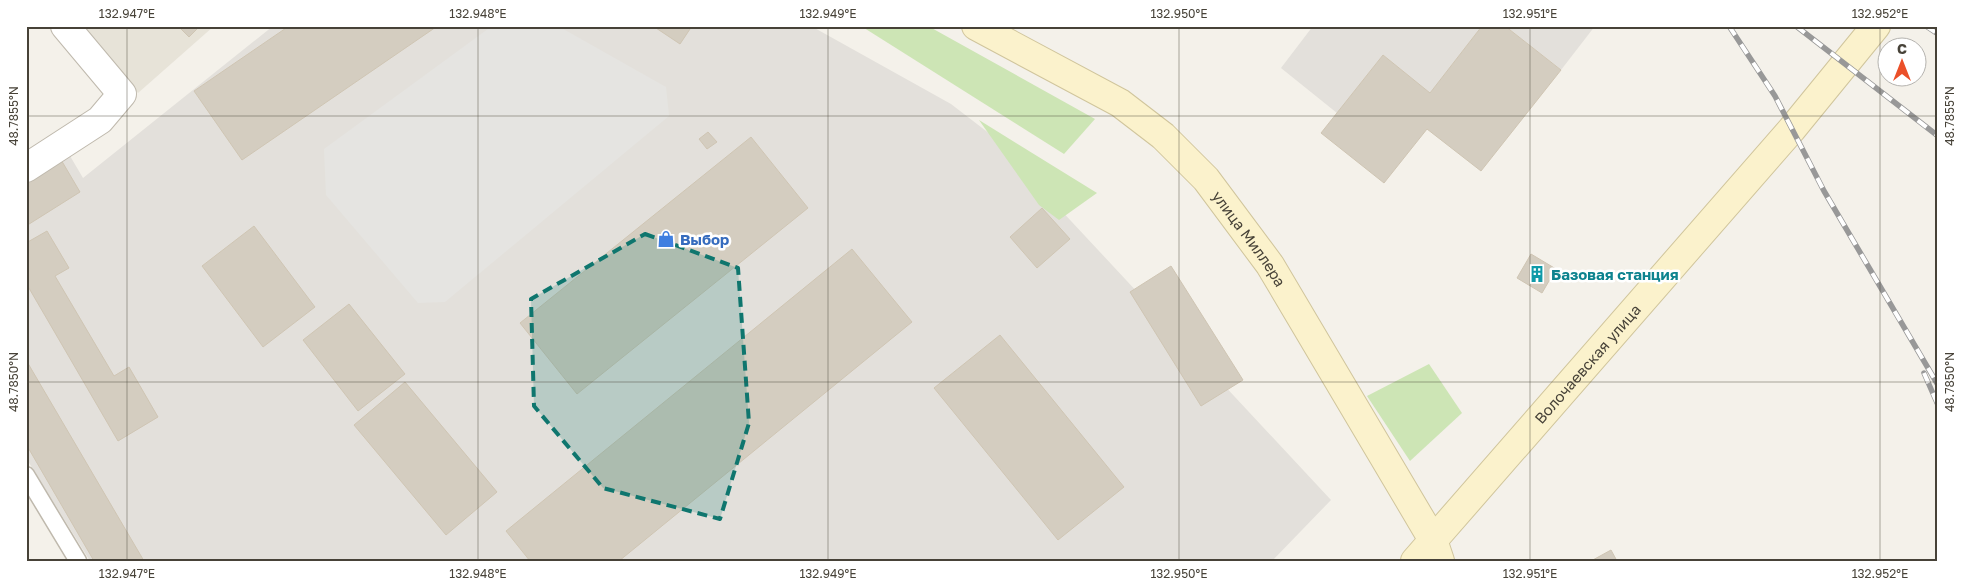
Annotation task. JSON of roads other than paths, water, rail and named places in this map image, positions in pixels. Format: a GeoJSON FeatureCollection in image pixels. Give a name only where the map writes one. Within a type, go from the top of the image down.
{"type":"FeatureCollection","features":[{"type":"Feature","properties":{"kind":"main road","name":"улица Миллера"},"geometry":{"type":"LineString","coordinates":[[976,26],[1120,103],[1163,136],[1206,179],[1270,265],[1436,551]]}},
{"type":"Feature","properties":{"kind":"main road","name":"Волочаевская улица"},"geometry":{"type":"LineString","coordinates":[[1415,561],[1436,551],[1792,129],[1876,26]]}},
{"type":"Feature","properties":{"kind":"street"},"geometry":{"type":"LineString","coordinates":[[26,168],[100,120],[122,94],[65,26]]}},
{"type":"Feature","properties":{"kind":"lane"},"geometry":{"type":"LineString","coordinates":[[26,475],[78,561]]}},
{"type":"Feature","properties":{"kind":"railway"},"geometry":{"type":"LineString","coordinates":[[1729,26],[1775,96],[1824,191],[1938,385]]}},
{"type":"Feature","properties":{"kind":"railway"},"geometry":{"type":"LineString","coordinates":[[1796,26],[1938,136]]}},
{"type":"Feature","properties":{"kind":"railway"},"geometry":{"type":"LineString","coordinates":[[1926,26],[1938,34]]}},
{"type":"Feature","properties":{"kind":"railway"},"geometry":{"type":"LineString","coordinates":[[1924,373],[1938,405]]}},
{"type":"Feature","properties":{"kind":"place","name":"Выбор"},"geometry":{"type":"Point","coordinates":[666,239]}},
{"type":"Feature","properties":{"kind":"place","name":"Базовая станция"},"geometry":{"type":"Point","coordinates":[1537,274]}}]}
